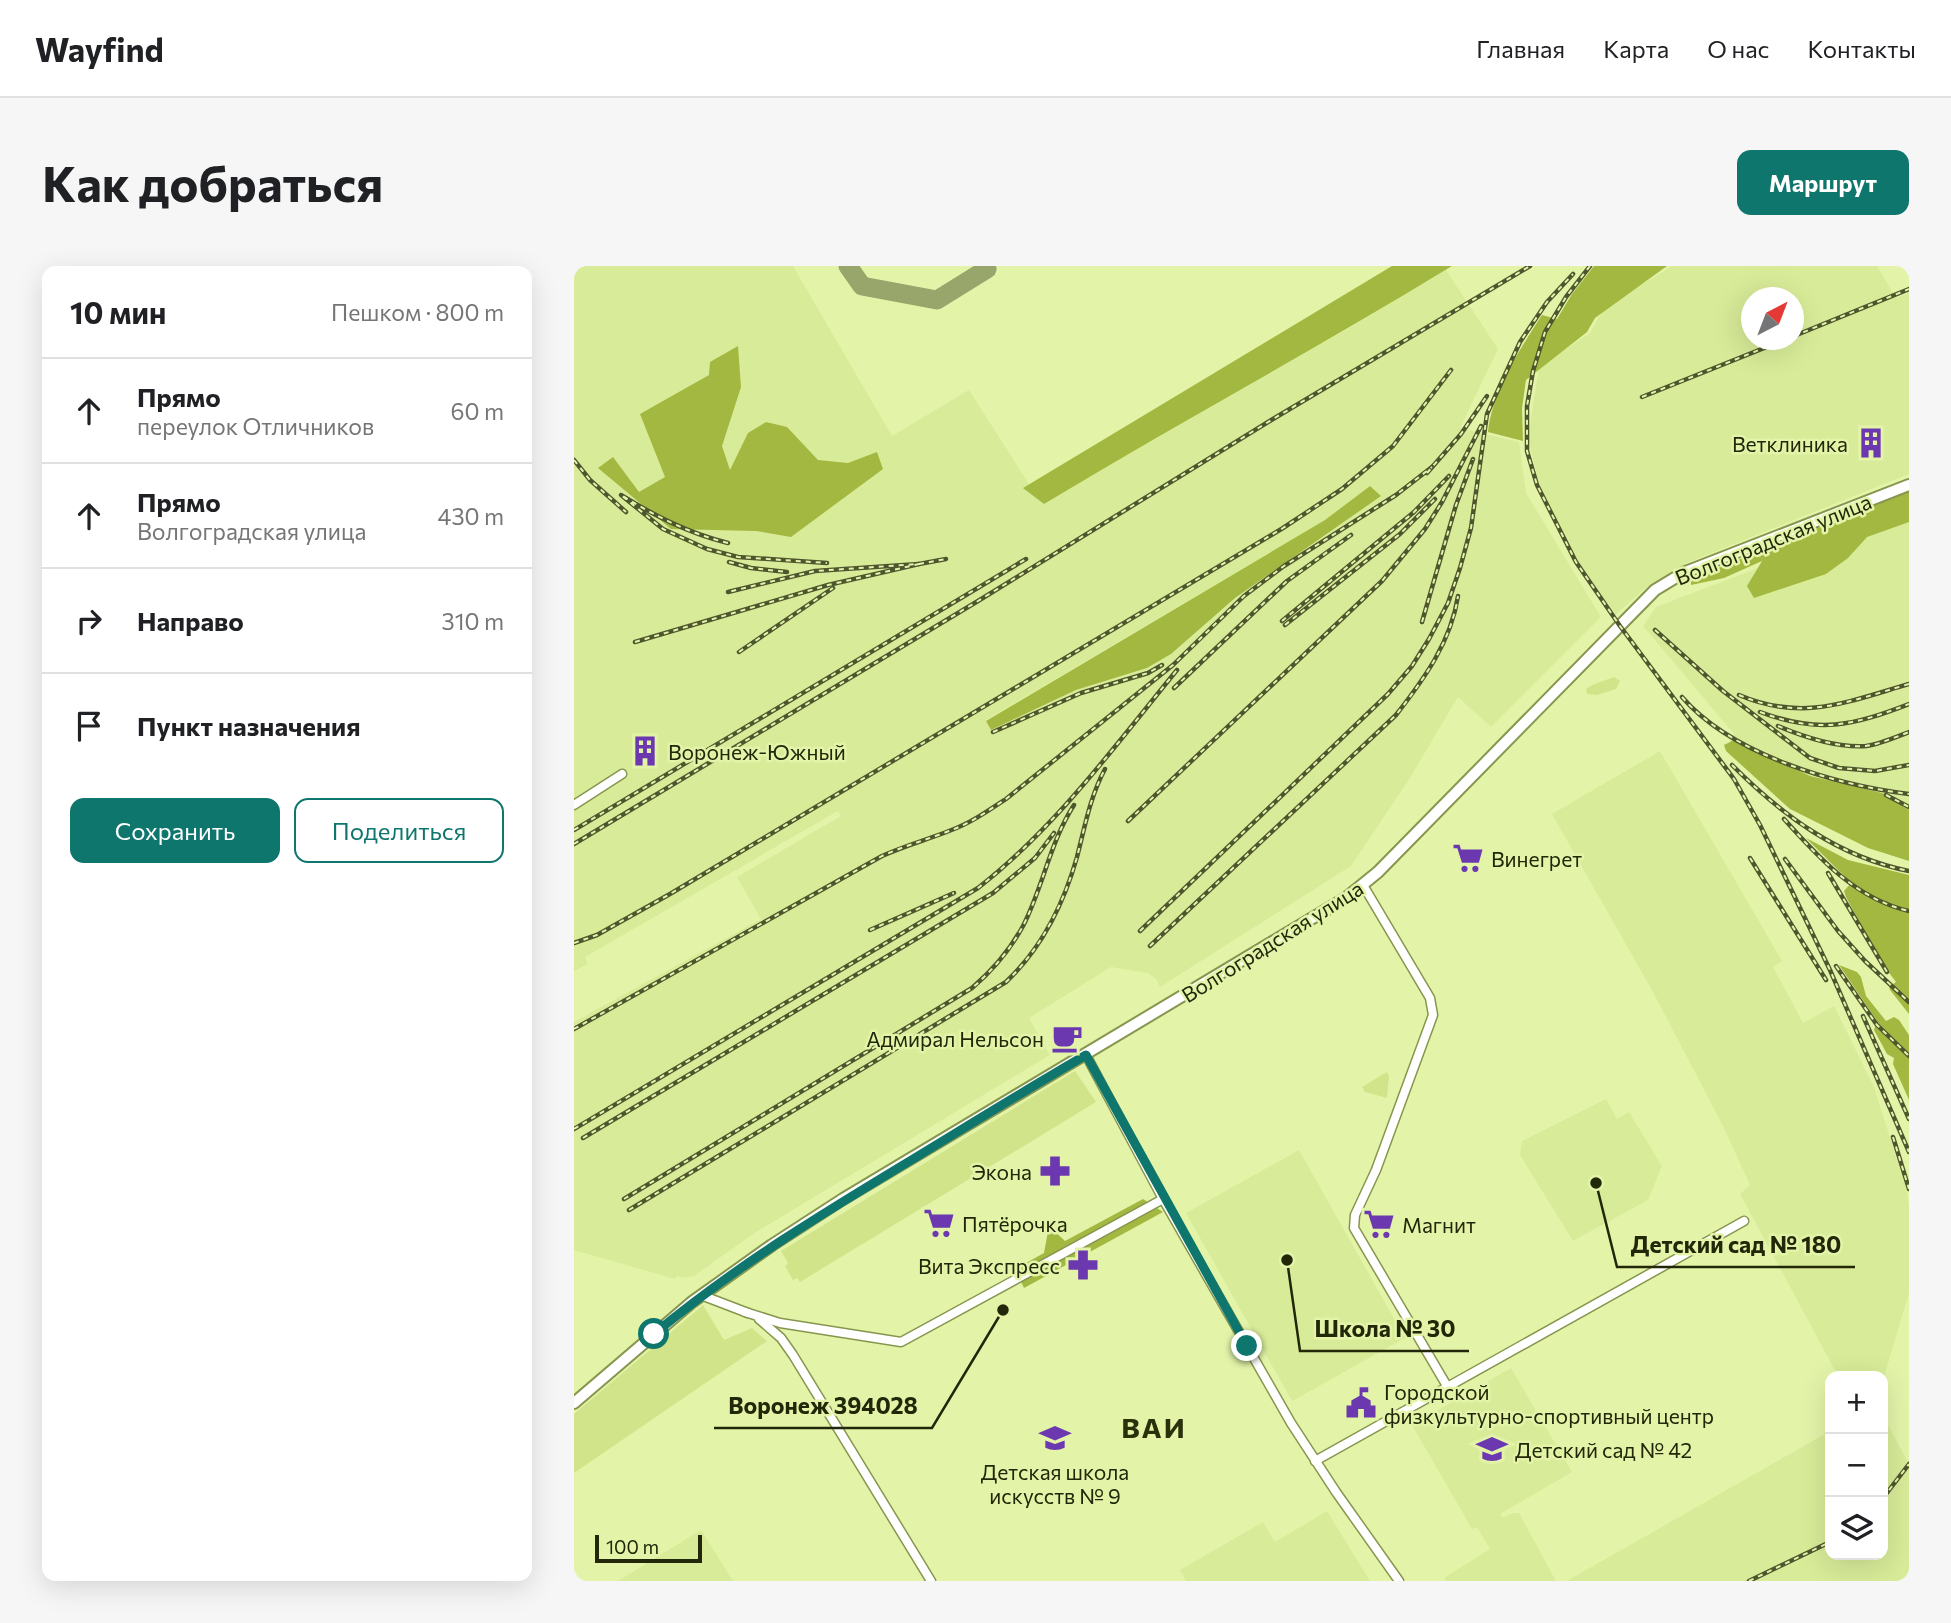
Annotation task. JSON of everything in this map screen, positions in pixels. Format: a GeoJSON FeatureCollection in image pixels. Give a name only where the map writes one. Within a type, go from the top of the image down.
{"type":"FeatureCollection","features":[{"type":"Feature","properties":{"kind":"main road","name":"Волгоградская улица"},"geometry":{"type":"LineString","coordinates":[[574,1403],[702,1295],[772,1245],[844,1199],[1346,898],[1378,872],[1655,590],[1683,573],[1909,485]]}},
{"type":"Feature","properties":{"kind":"street"},"geometry":{"type":"LineString","coordinates":[[574,805],[622,774]]}},
{"type":"Feature","properties":{"kind":"street"},"geometry":{"type":"LineString","coordinates":[[1363,885],[1430,998],[1433,1015],[1376,1170],[1355,1215],[1354,1228],[1447,1386]]}},
{"type":"Feature","properties":{"kind":"street"},"geometry":{"type":"LineString","coordinates":[[1086,1055],[1163,1199],[1290,1423],[1399,1581]]}},
{"type":"Feature","properties":{"kind":"street"},"geometry":{"type":"LineString","coordinates":[[702,1295],[780,1323],[901,1342],[1163,1199]]}},
{"type":"Feature","properties":{"kind":"street"},"geometry":{"type":"LineString","coordinates":[[1315,1461],[1744,1221]]}},
{"type":"Feature","properties":{"kind":"street"},"geometry":{"type":"LineString","coordinates":[[745,1311],[763,1321],[781,1338],[793,1355],[931,1581]]}},
{"type":"Feature","properties":{"kind":"shaded area"},"geometry":{"type":"Polygon","coordinates":[[[574,266],[793,266],[892,436],[969,390],[1029,484],[1024,488],[1147,441],[1346,330],[1446,270],[1498,349],[1460,428],[1519,442],[1526,493],[1601,617],[1491,727],[1458,697],[1408,781],[1351,866],[1160,987],[1156,979],[1148,973],[1111,967],[1029,1018],[1050,1055],[756,1232],[694,1276],[685,1278],[676,1276],[675,1279],[574,1250],[574,1022],[761,919],[737,877],[841,816],[838,811],[585,957],[588,964],[574,971],[574,266]],[[1370,486],[1325,520],[986,720],[991,730],[1076,690],[1147,668],[1171,654],[1235,598],[1380,496],[1370,486]]]}},
{"type":"Feature","properties":{"kind":"shaded area"},"geometry":{"type":"Polygon","coordinates":[[[1392,266],[1452,266],[1044,504],[1023,488],[1392,266]]]}},
{"type":"Feature","properties":{"kind":"shaded area"},"geometry":{"type":"Polygon","coordinates":[[[1594,266],[1667,266],[1595,318],[1587,332],[1526,380],[1522,408],[1523,441],[1488,432],[1501,386],[1542,315],[1557,319],[1594,266]]]}},
{"type":"Feature","properties":{"kind":"shaded area"},"geometry":{"type":"Polygon","coordinates":[[[1672,266],[1877,266],[1896,298],[1909,293],[1909,474],[1689,562],[1648,586],[1612,618],[1572,560],[1542,495],[1528,438],[1539,367],[1590,333],[1600,315],[1617,300],[1672,266]]]}},
{"type":"Feature","properties":{"kind":"shaded area"},"geometry":{"type":"Polygon","coordinates":[[[738,346],[741,387],[722,446],[730,470],[748,433],[766,422],[787,427],[818,460],[848,463],[877,452],[883,469],[791,537],[756,531],[671,529],[598,468],[613,457],[639,492],[665,477],[640,414],[709,375],[710,362],[738,346]]]}},
{"type":"Feature","properties":{"kind":"shaded area"},"geometry":{"type":"Polygon","coordinates":[[[1370,486],[1381,496],[1235,598],[1171,654],[1147,668],[1076,690],[991,730],[986,721],[1325,520],[1370,486]]]}},
{"type":"Feature","properties":{"kind":"shaded area"},"geometry":{"type":"Polygon","coordinates":[[[1909,491],[1909,522],[1867,537],[1848,558],[1826,574],[1754,598],[1747,586],[1762,561],[1724,578],[1691,585],[1691,579],[1909,491]]]}},
{"type":"Feature","properties":{"kind":"shaded area"},"geometry":{"type":"Polygon","coordinates":[[[1909,510],[1909,840],[1781,797],[1729,741],[1734,734],[1643,626],[1656,607],[1909,510]]]}},
{"type":"Feature","properties":{"kind":"shaded area"},"geometry":{"type":"Polygon","coordinates":[[[1614,677],[1620,681],[1616,689],[1597,695],[1587,694],[1586,689],[1592,685],[1614,677]]]}},
{"type":"Feature","properties":{"kind":"shaded area"},"geometry":{"type":"Polygon","coordinates":[[[1734,740],[1810,776],[1882,793],[1909,810],[1909,861],[1868,848],[1790,809],[1726,751],[1724,745],[1734,740]]]}},
{"type":"Feature","properties":{"kind":"shaded area"},"geometry":{"type":"Polygon","coordinates":[[[1660,751],[1782,961],[1773,967],[1803,1023],[1834,1006],[1874,1087],[1907,1191],[1909,1293],[1886,1371],[1835,1371],[1740,1194],[1750,1185],[1723,1126],[1653,992],[1552,814],[1660,751]]]}},
{"type":"Feature","properties":{"kind":"shaded area"},"geometry":{"type":"Polygon","coordinates":[[[1806,838],[1848,860],[1909,875],[1909,1014],[1890,990],[1889,987],[1896,982],[1881,962],[1846,897],[1844,891],[1851,883],[1806,838]]]}},
{"type":"Feature","properties":{"kind":"shaded area"},"geometry":{"type":"Polygon","coordinates":[[[1839,965],[1857,972],[1866,996],[1886,1021],[1894,1017],[1899,1020],[1909,1035],[1909,1100],[1893,1064],[1894,1058],[1887,1054],[1874,1030],[1877,1021],[1839,965]]]}},
{"type":"Feature","properties":{"kind":"shaded area"},"geometry":{"type":"Polygon","coordinates":[[[1075,1071],[1096,1102],[800,1282],[797,1278],[793,1280],[781,1251],[1075,1071]]]}},
{"type":"Feature","properties":{"kind":"shaded area"},"geometry":{"type":"Polygon","coordinates":[[[1387,1072],[1387,1098],[1365,1092],[1362,1087],[1387,1072]]]}},
{"type":"Feature","properties":{"kind":"shaded area"},"geometry":{"type":"Polygon","coordinates":[[[1606,1099],[1617,1119],[1629,1112],[1662,1166],[1648,1200],[1573,1241],[1520,1155],[1522,1141],[1606,1099]]]}},
{"type":"Feature","properties":{"kind":"shaded area"},"geometry":{"type":"Polygon","coordinates":[[[1299,1150],[1405,1338],[1292,1401],[1186,1213],[1299,1150]]]}},
{"type":"Feature","properties":{"kind":"shaded area"},"geometry":{"type":"Polygon","coordinates":[[[1143,1199],[1163,1212],[1024,1288],[1015,1269],[1044,1253],[1049,1226],[1065,1241],[1143,1199]]]}},
{"type":"Feature","properties":{"kind":"shaded area"},"geometry":{"type":"Polygon","coordinates":[[[703,1305],[724,1340],[752,1328],[767,1341],[574,1473],[574,1414],[703,1305]]]}},
{"type":"Feature","properties":{"kind":"shaded area","name":"Детский сад № 42"},"geometry":{"type":"Polygon","coordinates":[[[1511,1368],[1572,1472],[1500,1514],[1503,1518],[1519,1513],[1556,1581],[1446,1581],[1444,1578],[1490,1549],[1477,1527],[1472,1529],[1412,1425],[1511,1368]]]}},
{"type":"Feature","properties":{"kind":"shaded area"},"geometry":{"type":"Polygon","coordinates":[[[1888,1425],[1909,1464],[1909,1581],[1567,1581],[1825,1434],[1825,1560],[1888,1560],[1888,1425]]]}},
{"type":"Feature","properties":{"kind":"shaded area"},"geometry":{"type":"Polygon","coordinates":[[[1327,1511],[1370,1581],[1186,1581],[1180,1570],[1263,1522],[1275,1542],[1327,1511]]]}},
{"type":"Feature","properties":{"kind":"shaded area"},"geometry":{"type":"Polygon","coordinates":[[[701,1530],[733,1581],[618,1581],[701,1530]]]}},
{"type":"Feature","properties":{"kind":"taxiway"},"geometry":{"type":"LineString","coordinates":[[848,266],[862,286],[937,300],[987,269]]}},
{"type":"Feature","properties":{"kind":"railway"},"geometry":{"type":"LineString","coordinates":[[574,844],[1530,266]]}},
{"type":"Feature","properties":{"kind":"railway"},"geometry":{"type":"LineString","coordinates":[[1590,266],[1566,297],[1545,332],[1533,371],[1527,406],[1527,451],[1537,485],[1576,562],[1620,626],[1734,779],[1760,825],[1830,970],[1909,1152]]}},
{"type":"Feature","properties":{"kind":"railway"},"geometry":{"type":"LineString","coordinates":[[1140,931],[1388,694],[1412,666],[1448,603],[1460,568],[1471,528],[1487,414],[1520,342],[1547,302],[1573,274]]}},
{"type":"Feature","properties":{"kind":"railway"},"geometry":{"type":"LineString","coordinates":[[1804,332],[1909,289]]}},
{"type":"Feature","properties":{"kind":"railway"},"geometry":{"type":"LineString","coordinates":[[1642,397],[1759,350]]}},
{"type":"Feature","properties":{"kind":"railway"},"geometry":{"type":"LineString","coordinates":[[574,943],[597,935],[670,894],[1283,528],[1342,489],[1393,446],[1451,370]]}},
{"type":"Feature","properties":{"kind":"railway"},"geometry":{"type":"LineString","coordinates":[[1427,473],[1461,434],[1487,396]]}},
{"type":"Feature","properties":{"kind":"railway"},"geometry":{"type":"LineString","coordinates":[[1128,821],[1382,581],[1425,529],[1481,426]]}},
{"type":"Feature","properties":{"kind":"railway"},"geometry":{"type":"LineString","coordinates":[[1422,622],[1456,505],[1473,459]]}},
{"type":"Feature","properties":{"kind":"railway"},"geometry":{"type":"LineString","coordinates":[[574,460],[590,480],[626,512]]}},
{"type":"Feature","properties":{"kind":"railway"},"geometry":{"type":"LineString","coordinates":[[574,1029],[882,856],[956,828],[1006,799],[1173,665],[1244,596],[1284,566],[1396,495],[1432,467]]}},
{"type":"Feature","properties":{"kind":"railway"},"geometry":{"type":"LineString","coordinates":[[1282,621],[1414,512],[1449,476]]}},
{"type":"Feature","properties":{"kind":"railway"},"geometry":{"type":"LineString","coordinates":[[728,543],[672,523],[621,495],[663,529],[707,549],[738,557],[827,563]]}},
{"type":"Feature","properties":{"kind":"railway"},"geometry":{"type":"LineString","coordinates":[[1285,625],[1400,534],[1435,499]]}},
{"type":"Feature","properties":{"kind":"railway"},"geometry":{"type":"LineString","coordinates":[[1174,688],[1287,581],[1351,535]]}},
{"type":"Feature","properties":{"kind":"railway"},"geometry":{"type":"LineString","coordinates":[[919,564],[946,559]]}},
{"type":"Feature","properties":{"kind":"railway"},"geometry":{"type":"LineString","coordinates":[[574,830],[1026,559]]}},
{"type":"Feature","properties":{"kind":"railway"},"geometry":{"type":"LineString","coordinates":[[729,562],[751,568],[787,572]]}},
{"type":"Feature","properties":{"kind":"railway"},"geometry":{"type":"LineString","coordinates":[[635,642],[828,585],[919,564],[815,571],[728,592]]}},
{"type":"Feature","properties":{"kind":"railway"},"geometry":{"type":"LineString","coordinates":[[739,652],[833,588]]}},
{"type":"Feature","properties":{"kind":"railway"},"geometry":{"type":"LineString","coordinates":[[1150,946],[1396,715],[1426,674],[1443,644],[1458,596]]}},
{"type":"Feature","properties":{"kind":"railway"},"geometry":{"type":"LineString","coordinates":[[1655,630],[1723,691],[1810,758],[1839,768],[1875,771],[1909,765]]}},
{"type":"Feature","properties":{"kind":"railway"},"geometry":{"type":"LineString","coordinates":[[993,732],[1081,693],[1148,673],[1162,665]]}},
{"type":"Feature","properties":{"kind":"railway"},"geometry":{"type":"LineString","coordinates":[[574,1129],[978,888],[1059,813],[1177,670]]}},
{"type":"Feature","properties":{"kind":"railway"},"geometry":{"type":"LineString","coordinates":[[1739,695],[1762,703],[1804,708],[1845,703],[1909,684]]}},
{"type":"Feature","properties":{"kind":"railway"},"geometry":{"type":"LineString","coordinates":[[1682,697],[1728,735],[1787,764],[1850,783],[1909,794]]}},
{"type":"Feature","properties":{"kind":"railway"},"geometry":{"type":"LineString","coordinates":[[1760,712],[1781,719],[1818,725],[1870,718],[1909,704]]}},
{"type":"Feature","properties":{"kind":"railway"},"geometry":{"type":"LineString","coordinates":[[1778,726],[1821,741],[1855,746],[1877,744],[1909,732]]}},
{"type":"Feature","properties":{"kind":"railway"},"geometry":{"type":"LineString","coordinates":[[1732,765],[1771,801],[1813,832],[1858,856],[1909,871]]}},
{"type":"Feature","properties":{"kind":"railway"},"geometry":{"type":"LineString","coordinates":[[629,1210],[1006,982],[1030,955],[1058,908],[1072,874],[1092,801],[1105,769]]}},
{"type":"Feature","properties":{"kind":"railway"},"geometry":{"type":"LineString","coordinates":[[1886,795],[1909,807]]}},
{"type":"Feature","properties":{"kind":"railway"},"geometry":{"type":"LineString","coordinates":[[624,1199],[972,988],[1000,959],[1023,926],[1059,834],[1074,805]]}},
{"type":"Feature","properties":{"kind":"railway"},"geometry":{"type":"LineString","coordinates":[[1784,819],[1825,862],[1855,887],[1872,897],[1909,911]]}},
{"type":"Feature","properties":{"kind":"railway"},"geometry":{"type":"LineString","coordinates":[[583,1138],[993,893],[1035,858],[1054,833]]}},
{"type":"Feature","properties":{"kind":"railway"},"geometry":{"type":"LineString","coordinates":[[1750,858],[1826,980]]}},
{"type":"Feature","properties":{"kind":"railway"},"geometry":{"type":"LineString","coordinates":[[1785,859],[1838,931],[1865,961],[1909,1002]]}},
{"type":"Feature","properties":{"kind":"railway"},"geometry":{"type":"LineString","coordinates":[[1828,873],[1887,972]]}},
{"type":"Feature","properties":{"kind":"railway"},"geometry":{"type":"LineString","coordinates":[[870,930],[954,893]]}},
{"type":"Feature","properties":{"kind":"railway"},"geometry":{"type":"LineString","coordinates":[[1836,966],[1877,1025],[1909,1056]]}},
{"type":"Feature","properties":{"kind":"railway"},"geometry":{"type":"LineString","coordinates":[[1863,1016],[1909,1119]]}},
{"type":"Feature","properties":{"kind":"railway"},"geometry":{"type":"LineString","coordinates":[[1893,1137],[1909,1189]]}},
{"type":"Feature","properties":{"kind":"railway"},"geometry":{"type":"LineString","coordinates":[[1884,1497],[1909,1464]]}},
{"type":"Feature","properties":{"kind":"railway"},"geometry":{"type":"LineString","coordinates":[[1749,1581],[1825,1544]]}},
{"type":"Feature","properties":{"kind":"place","name":"Ветклиника"},"geometry":{"type":"Point","coordinates":[1871,443]}},
{"type":"Feature","properties":{"kind":"place","name":"Воронеж-Южный"},"geometry":{"type":"Point","coordinates":[645,751]}},
{"type":"Feature","properties":{"kind":"place","name":"Винегрет"},"geometry":{"type":"Point","coordinates":[1468,858]}},
{"type":"Feature","properties":{"kind":"place","name":"Адмирал Нельсон"},"geometry":{"type":"Point","coordinates":[1067,1038]}},
{"type":"Feature","properties":{"kind":"place","name":"Экона"},"geometry":{"type":"Point","coordinates":[1055,1171]}},
{"type":"Feature","properties":{"kind":"place","name":"Детский сад № 180"},"geometry":{"type":"Point","coordinates":[1596,1183]}},
{"type":"Feature","properties":{"kind":"place","name":"Пятёрочка"},"geometry":{"type":"Point","coordinates":[939,1223]}},
{"type":"Feature","properties":{"kind":"place","name":"Магнит"},"geometry":{"type":"Point","coordinates":[1379,1224]}},
{"type":"Feature","properties":{"kind":"place","name":"Школа № 30"},"geometry":{"type":"Point","coordinates":[1287,1260]}},
{"type":"Feature","properties":{"kind":"place","name":"Вита Экспресс"},"geometry":{"type":"Point","coordinates":[1083,1265]}},
{"type":"Feature","properties":{"kind":"place","name":"Воронеж 394028"},"geometry":{"type":"Point","coordinates":[1003,1310]}},
{"type":"Feature","properties":{"kind":"place","name":"Городской физкультурно-спортивный центр"},"geometry":{"type":"Point","coordinates":[1361,1403]}},
{"type":"Feature","properties":{"kind":"place","name":"Детская школа искусств № 9"},"geometry":{"type":"Point","coordinates":[1055,1438]}},
{"type":"Feature","properties":{"kind":"place","name":"Детский сад № 42"},"geometry":{"type":"Point","coordinates":[1492,1449]}},
{"type":"Feature","properties":{"kind":"district","name":"ВАИ"},"geometry":{"type":"Point","coordinates":[1154,1427]}},
{"type":"Feature","properties":{"kind":"route"},"geometry":{"type":"LineString","coordinates":[[654,1334],[692,1302],[772,1245],[1086,1055],[1163,1199],[1247,1346]]}}]}
